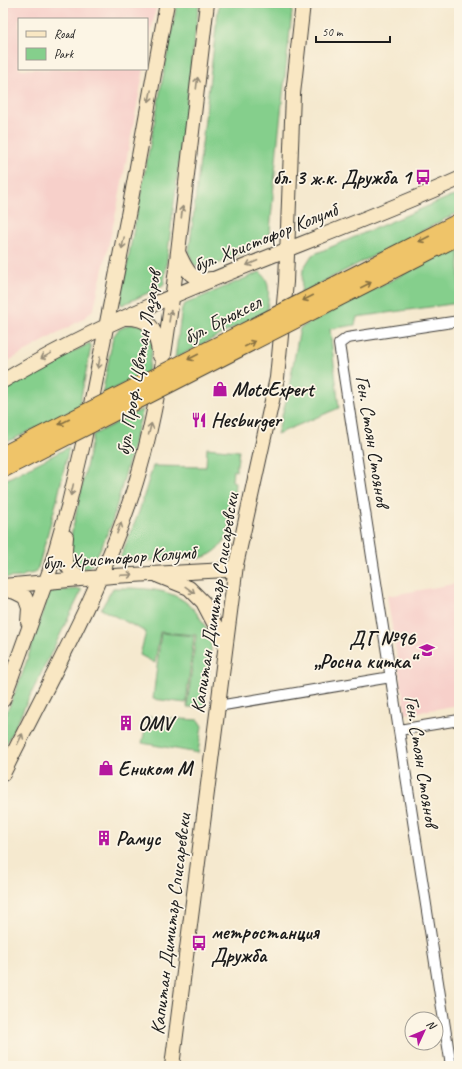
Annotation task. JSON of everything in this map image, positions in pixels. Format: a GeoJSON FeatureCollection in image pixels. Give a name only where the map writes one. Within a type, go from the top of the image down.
{"type":"FeatureCollection","features":[{"type":"Feature","properties":{"kind":"main road","name":"бул. Проф. Цветан Лазаров"},"geometry":{"type":"LineString","coordinates":[[3,700],[46,582],[68,507],[84,440],[130,205],[167,3]]}},
{"type":"Feature","properties":{"kind":"main road","name":"бул. Проф. Цветан Лазаров"},"geometry":{"type":"LineString","coordinates":[[3,774],[92,578],[116,538],[132,494],[152,418],[162,364],[178,251],[207,3]]}},
{"type":"Feature","properties":{"kind":"main road","name":"Капитан Димитър Списаревски"},"geometry":{"type":"LineString","coordinates":[[172,1066],[236,565],[277,378],[288,248],[293,94],[303,3]]}},
{"type":"Feature","properties":{"kind":"main road","name":"бул. Христофор Колумб"},"geometry":{"type":"LineString","coordinates":[[3,381],[38,360],[106,325],[212,279],[459,179]]}},
{"type":"Feature","properties":{"kind":"main road","name":"бул. Брюксел"},"geometry":{"type":"LineString","coordinates":[[3,454],[459,221]]}},
{"type":"Feature","properties":{"kind":"main road","name":"бул. Брюксел"},"geometry":{"type":"LineString","coordinates":[[3,470],[459,237]]}},
{"type":"Feature","properties":{"kind":"main road"},"geometry":{"type":"LineString","coordinates":[[178,251],[185,267],[192,276],[204,280],[212,279]]}},
{"type":"Feature","properties":{"kind":"main road"},"geometry":{"type":"LineString","coordinates":[[122,318],[138,318],[150,324],[156,335],[162,364]]}},
{"type":"Feature","properties":{"kind":"main road"},"geometry":{"type":"LineString","coordinates":[[68,507],[64,557],[65,562],[71,571],[92,578]]}},
{"type":"Feature","properties":{"kind":"main road","name":"бул. Христофор Колумб"},"geometry":{"type":"LineString","coordinates":[[3,586],[92,578],[227,570],[236,565]]}},
{"type":"Feature","properties":{"kind":"main road"},"geometry":{"type":"LineString","coordinates":[[155,574],[190,588],[203,602],[225,644]]}},
{"type":"Feature","properties":{"kind":"main road"},"geometry":{"type":"LineString","coordinates":[[3,589],[20,594],[27,600],[29,608],[28,634]]}},
{"type":"Feature","properties":{"kind":"street","name":"Ген. Стоян Стоянов"},"geometry":{"type":"LineString","coordinates":[[451,1066],[339,344],[347,338],[459,321]]}},
{"type":"Feature","properties":{"kind":"street"},"geometry":{"type":"LineString","coordinates":[[218,706],[391,677]]}},
{"type":"Feature","properties":{"kind":"street"},"geometry":{"type":"LineString","coordinates":[[399,730],[459,720]]}},
{"type":"Feature","properties":{"kind":"shaded area"},"geometry":{"type":"Polygon","coordinates":[[[3,3],[157,3],[148,47],[148,18],[18,18],[18,70],[144,70],[117,208],[94,308],[81,320],[3,364],[3,3]]]}},
{"type":"Feature","properties":{"kind":"shaded area","name":"ДГ №96 „Росна китка“"},"geometry":{"type":"Polygon","coordinates":[[[459,583],[459,705],[406,714],[387,596],[459,583]]]}},
{"type":"Feature","properties":{"kind":"green space"},"geometry":{"type":"Polygon","coordinates":[[[177,3],[199,3],[164,283],[163,286],[122,305],[120,302],[177,3]]]}},
{"type":"Feature","properties":{"kind":"green space"},"geometry":{"type":"Polygon","coordinates":[[[219,3],[293,3],[277,149],[270,231],[264,242],[259,245],[225,261],[206,267],[199,267],[193,264],[189,252],[219,3]]]}},
{"type":"Feature","properties":{"kind":"green space"},"geometry":{"type":"Polygon","coordinates":[[[459,195],[459,212],[301,293],[303,269],[312,255],[447,198],[459,195]]]}},
{"type":"Feature","properties":{"kind":"green space"},"geometry":{"type":"Polygon","coordinates":[[[459,245],[459,303],[357,317],[355,325],[330,329],[339,408],[277,434],[287,397],[300,328],[459,245]]]}},
{"type":"Feature","properties":{"kind":"green space"},"geometry":{"type":"Polygon","coordinates":[[[260,272],[264,276],[268,285],[267,311],[175,358],[182,308],[185,304],[260,272]]]}},
{"type":"Feature","properties":{"kind":"green space"},"geometry":{"type":"Polygon","coordinates":[[[130,324],[144,325],[153,345],[148,371],[102,395],[113,337],[118,330],[130,324]]]}},
{"type":"Feature","properties":{"kind":"green space"},"geometry":{"type":"Polygon","coordinates":[[[90,343],[91,347],[79,407],[3,444],[3,388],[90,343]]]}},
{"type":"Feature","properties":{"kind":"green space"},"geometry":{"type":"Polygon","coordinates":[[[143,409],[111,526],[93,564],[86,568],[76,568],[69,559],[69,546],[93,435],[143,409]]]}},
{"type":"Feature","properties":{"kind":"green space"},"geometry":{"type":"Polygon","coordinates":[[[69,447],[57,500],[38,568],[34,573],[24,575],[22,577],[3,578],[3,481],[69,447]]]}},
{"type":"Feature","properties":{"kind":"green space"},"geometry":{"type":"Polygon","coordinates":[[[207,448],[239,451],[236,471],[233,470],[232,481],[235,482],[230,528],[220,547],[211,554],[200,558],[122,562],[121,556],[139,512],[153,466],[206,467],[207,448]]]}},
{"type":"Feature","properties":{"kind":"green space"},"geometry":{"type":"Polygon","coordinates":[[[113,588],[139,588],[163,592],[185,602],[194,610],[202,621],[211,643],[204,707],[187,707],[196,635],[160,632],[155,663],[140,655],[146,632],[101,609],[113,588]]]}},
{"type":"Feature","properties":{"kind":"green space"},"geometry":{"type":"Polygon","coordinates":[[[81,589],[81,592],[3,751],[3,722],[23,672],[49,593],[52,591],[81,589]]]}},
{"type":"Feature","properties":{"kind":"green space"},"geometry":{"type":"Polygon","coordinates":[[[161,633],[194,636],[186,703],[153,699],[161,633]]]}},
{"type":"Feature","properties":{"kind":"green space"},"geometry":{"type":"Polygon","coordinates":[[[148,717],[198,720],[202,726],[198,753],[142,743],[148,717]]]}},
{"type":"Feature","properties":{"kind":"place","name":"бл. 3 ж.к. Дружба 1"},"geometry":{"type":"Point","coordinates":[423,177]}},
{"type":"Feature","properties":{"kind":"place","name":"MotoExpert"},"geometry":{"type":"Point","coordinates":[220,389]}},
{"type":"Feature","properties":{"kind":"place","name":"Hesburger"},"geometry":{"type":"Point","coordinates":[199,420]}},
{"type":"Feature","properties":{"kind":"place","name":"ДГ №96 „Росна китка“"},"geometry":{"type":"Point","coordinates":[427,650]}},
{"type":"Feature","properties":{"kind":"place","name":"OMV"},"geometry":{"type":"Point","coordinates":[126,723]}},
{"type":"Feature","properties":{"kind":"place","name":"Еником М"},"geometry":{"type":"Point","coordinates":[106,768]}},
{"type":"Feature","properties":{"kind":"place","name":"Рамус"},"geometry":{"type":"Point","coordinates":[104,838]}},
{"type":"Feature","properties":{"kind":"place","name":"метростанция Дружба"},"geometry":{"type":"Point","coordinates":[199,943]}}]}
